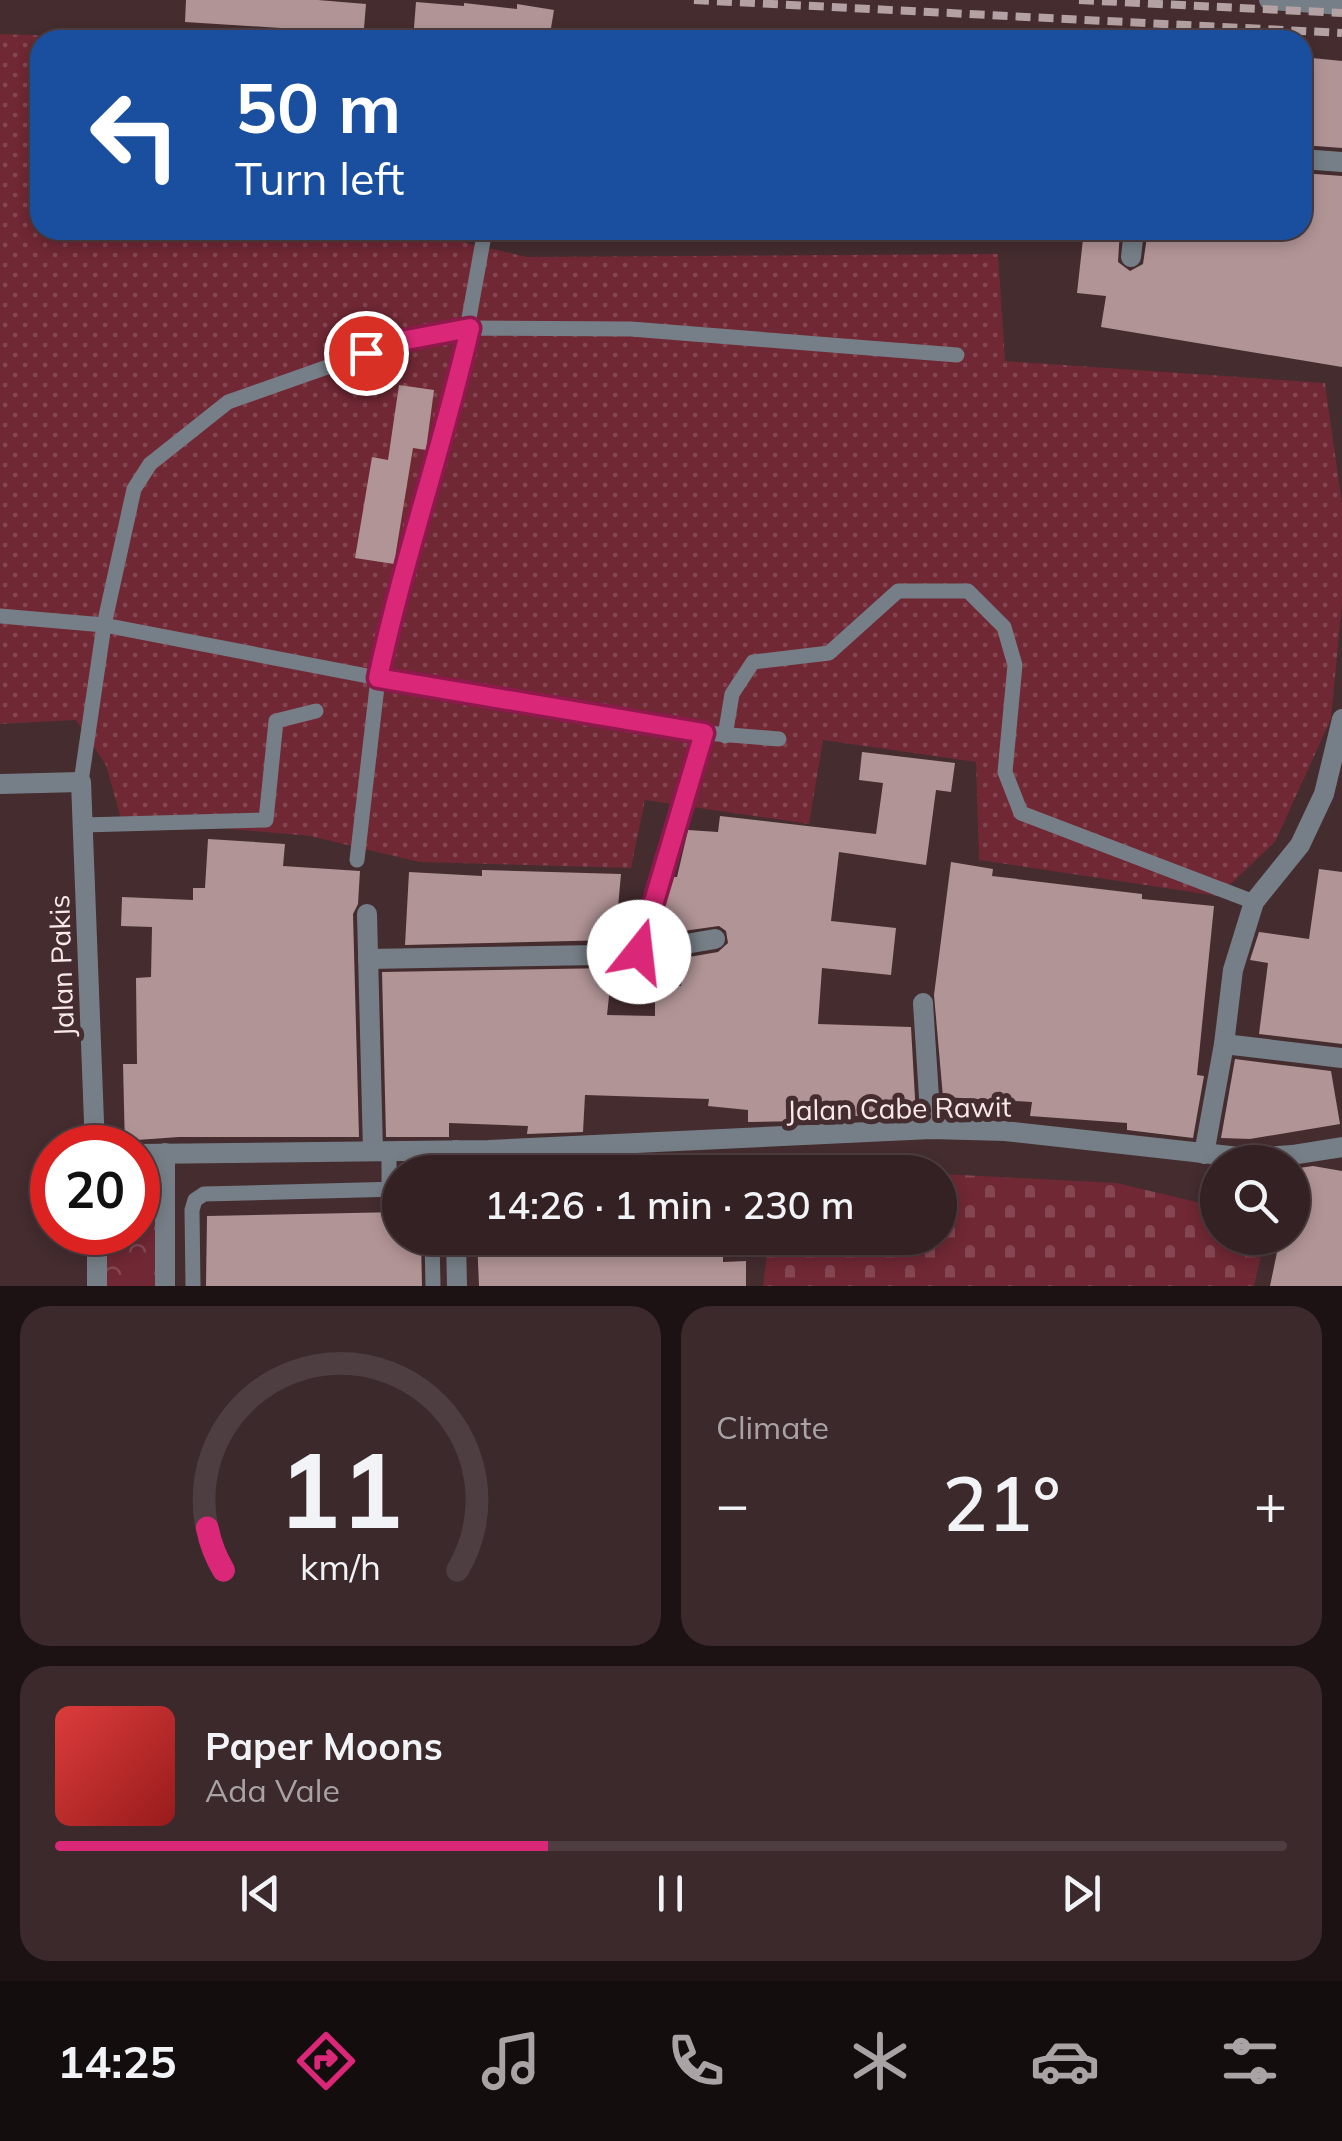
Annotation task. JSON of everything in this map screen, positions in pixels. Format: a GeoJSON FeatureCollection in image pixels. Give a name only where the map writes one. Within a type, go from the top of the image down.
{"type":"FeatureCollection","features":[{"type":"Feature","properties":{"kind":"street"},"geometry":{"type":"LineString","coordinates":[[1269,0],[1342,5]]}},
{"type":"Feature","properties":{"kind":"street"},"geometry":{"type":"LineString","coordinates":[[1312,160],[1342,162]]}},
{"type":"Feature","properties":{"kind":"street"},"geometry":{"type":"LineString","coordinates":[[1131,257],[1133,240]]}},
{"type":"Feature","properties":{"kind":"street"},"geometry":{"type":"LineString","coordinates":[[1206,1145],[1233,970],[1254,902],[1300,845],[1324,794],[1342,719]]}},
{"type":"Feature","properties":{"kind":"street"},"geometry":{"type":"LineString","coordinates":[[0,784],[81,782]]}},
{"type":"Feature","properties":{"kind":"street","name":"Jalan Pakis"},"geometry":{"type":"LineString","coordinates":[[81,782],[94,1125]]}},
{"type":"Feature","properties":{"kind":"street"},"geometry":{"type":"LineString","coordinates":[[367,914],[381,1151]]}},
{"type":"Feature","properties":{"kind":"street"},"geometry":{"type":"LineString","coordinates":[[368,959],[639,952],[716,939]]}},
{"type":"Feature","properties":{"kind":"street"},"geometry":{"type":"LineString","coordinates":[[923,1003],[931,1129]]}},
{"type":"Feature","properties":{"kind":"street"},"geometry":{"type":"LineString","coordinates":[[1224,1044],[1342,1058]]}},
{"type":"Feature","properties":{"kind":"street","name":"Jalan Cabe Rawit"},"geometry":{"type":"LineString","coordinates":[[160,1153],[456,1150],[931,1129],[1006,1131],[1200,1154]]}},
{"type":"Feature","properties":{"kind":"street","name":"Jalan Cabe Rawit"},"geometry":{"type":"LineString","coordinates":[[1310,1152],[1342,1147]]}},
{"type":"Feature","properties":{"kind":"street"},"geometry":{"type":"LineString","coordinates":[[456,1150],[456,1155]]}},
{"type":"Feature","properties":{"kind":"street"},"geometry":{"type":"LineString","coordinates":[[165,1153],[165,1286]]}},
{"type":"Feature","properties":{"kind":"street"},"geometry":{"type":"LineString","coordinates":[[97,1255],[98,1286]]}},
{"type":"Feature","properties":{"kind":"street"},"geometry":{"type":"LineString","coordinates":[[456,1255],[456,1286]]}},
{"type":"Feature","properties":{"kind":"lane"},"geometry":{"type":"LineString","coordinates":[[357,860],[378,678],[391,616],[457,384],[483,240]]}},
{"type":"Feature","properties":{"kind":"lane"},"geometry":{"type":"LineString","coordinates":[[81,782],[104,625],[134,488],[150,464],[228,402],[401,341],[470,328],[631,329],[957,355]]}},
{"type":"Feature","properties":{"kind":"lane"},"geometry":{"type":"LineString","coordinates":[[725,736],[732,694],[753,662],[830,654],[898,591],[968,590],[1004,627],[1015,664],[1005,772],[1021,813],[1254,902]]}},
{"type":"Feature","properties":{"kind":"lane"},"geometry":{"type":"LineString","coordinates":[[0,616],[104,625],[378,678],[704,733],[778,739]]}},
{"type":"Feature","properties":{"kind":"lane"},"geometry":{"type":"LineString","coordinates":[[82,826],[266,820],[276,720],[316,711]]}},
{"type":"Feature","properties":{"kind":"lane"},"geometry":{"type":"LineString","coordinates":[[639,952],[704,733]]}},
{"type":"Feature","properties":{"kind":"lane"},"geometry":{"type":"LineString","coordinates":[[381,1151],[382,1155]]}},
{"type":"Feature","properties":{"kind":"lane"},"geometry":{"type":"LineString","coordinates":[[193,1286],[192,1210],[194,1200],[204,1194],[382,1189]]}},
{"type":"Feature","properties":{"kind":"lane"},"geometry":{"type":"LineString","coordinates":[[432,1255],[433,1286]]}},
{"type":"Feature","properties":{"kind":"green space"},"geometry":{"type":"Polygon","coordinates":[[[0,34],[30,35],[30,240],[454,240],[527,257],[998,254],[1005,361],[1325,383],[1342,504],[1342,602],[1331,719],[1275,842],[1218,896],[979,860],[976,762],[823,740],[809,824],[645,800],[631,868],[419,862],[310,836],[121,819],[106,765],[76,720],[0,724],[0,34]]]}},
{"type":"Feature","properties":{"kind":"green space"},"geometry":{"type":"Polygon","coordinates":[[[957,1175],[1117,1183],[1200,1203],[1200,1255],[1261,1255],[1254,1286],[763,1286],[767,1255],[957,1255],[957,1175]]]}},
{"type":"Feature","properties":{"kind":"green space"},"geometry":{"type":"Polygon","coordinates":[[[104,1255],[156,1255],[156,1286],[104,1286],[104,1255]]]}},
{"type":"Feature","properties":{"kind":"building"},"geometry":{"type":"Polygon","coordinates":[[[186,0],[366,4],[364,30],[296,30],[185,22],[186,0]]]}},
{"type":"Feature","properties":{"kind":"building"},"geometry":{"type":"Polygon","coordinates":[[[416,2],[517,9],[517,4],[554,10],[551,30],[414,30],[416,2]]]}},
{"type":"Feature","properties":{"kind":"building"},"geometry":{"type":"Polygon","coordinates":[[[1312,58],[1342,61],[1342,148],[1312,146],[1312,58]]]}},
{"type":"Feature","properties":{"kind":"building"},"geometry":{"type":"Polygon","coordinates":[[[1312,174],[1342,176],[1342,367],[1101,327],[1106,296],[1077,293],[1083,240],[1119,240],[1118,262],[1130,271],[1143,264],[1147,240],[1312,240],[1312,174]]]}},
{"type":"Feature","properties":{"kind":"building"},"geometry":{"type":"Polygon","coordinates":[[[399,385],[434,390],[426,450],[413,448],[394,564],[355,558],[372,457],[388,460],[399,385]]]}},
{"type":"Feature","properties":{"kind":"building"},"geometry":{"type":"Polygon","coordinates":[[[862,752],[955,763],[951,792],[936,790],[926,865],[839,852],[831,921],[896,928],[891,975],[822,968],[818,1024],[911,1027],[916,1116],[806,1116],[806,1121],[748,1122],[748,1110],[708,1106],[709,1099],[585,1095],[583,1132],[527,1134],[528,1126],[449,1123],[449,1137],[386,1137],[382,972],[612,968],[607,1015],[655,1016],[655,985],[681,986],[683,958],[718,952],[728,943],[726,931],[719,926],[676,932],[657,930],[673,877],[677,877],[688,830],[718,832],[720,816],[876,834],[883,783],[859,780],[862,752]]]}},
{"type":"Feature","properties":{"kind":"building"},"geometry":{"type":"Polygon","coordinates":[[[208,839],[285,844],[283,866],[360,871],[358,904],[353,914],[359,1137],[160,1138],[160,1125],[124,1125],[123,1064],[137,1064],[136,978],[151,977],[152,927],[121,926],[122,897],[193,900],[193,888],[205,888],[208,839]]]}},
{"type":"Feature","properties":{"kind":"building"},"geometry":{"type":"Polygon","coordinates":[[[951,862],[993,869],[992,876],[1214,906],[1197,1075],[1204,1076],[1193,1138],[1127,1130],[1127,1123],[1030,1116],[1032,1102],[943,1097],[934,995],[951,862]]]}},
{"type":"Feature","properties":{"kind":"building"},"geometry":{"type":"Polygon","coordinates":[[[1319,869],[1342,872],[1342,1044],[1259,1034],[1268,963],[1250,960],[1259,932],[1309,939],[1319,869]]]}},
{"type":"Feature","properties":{"kind":"building"},"geometry":{"type":"Polygon","coordinates":[[[482,870],[621,874],[615,940],[405,945],[409,872],[482,876],[482,870]]]}},
{"type":"Feature","properties":{"kind":"building"},"geometry":{"type":"Polygon","coordinates":[[[1235,1059],[1331,1071],[1340,1124],[1250,1139],[1221,1138],[1235,1059]]]}},
{"type":"Feature","properties":{"kind":"building"},"geometry":{"type":"Polygon","coordinates":[[[1310,1166],[1342,1171],[1342,1286],[1270,1286],[1276,1255],[1310,1255],[1310,1166]]]}},
{"type":"Feature","properties":{"kind":"building"},"geometry":{"type":"Polygon","coordinates":[[[382,1212],[382,1255],[421,1255],[422,1286],[206,1286],[207,1216],[382,1212]]]}},
{"type":"Feature","properties":{"kind":"building"},"geometry":{"type":"Polygon","coordinates":[[[478,1255],[723,1255],[723,1262],[746,1261],[746,1286],[479,1286],[478,1255]]]}},
{"type":"Feature","properties":{"kind":"railway"},"geometry":{"type":"LineString","coordinates":[[694,0],[1283,30]]}},
{"type":"Feature","properties":{"kind":"railway"},"geometry":{"type":"LineString","coordinates":[[1079,0],[1342,13]]}},
{"type":"Feature","properties":{"kind":"railway"},"geometry":{"type":"LineString","coordinates":[[1312,31],[1342,33]]}},
{"type":"Feature","properties":{"kind":"route"},"geometry":{"type":"LineString","coordinates":[[366,353],[401,341],[470,328],[391,616],[378,678],[704,733],[639,952]]}}]}
